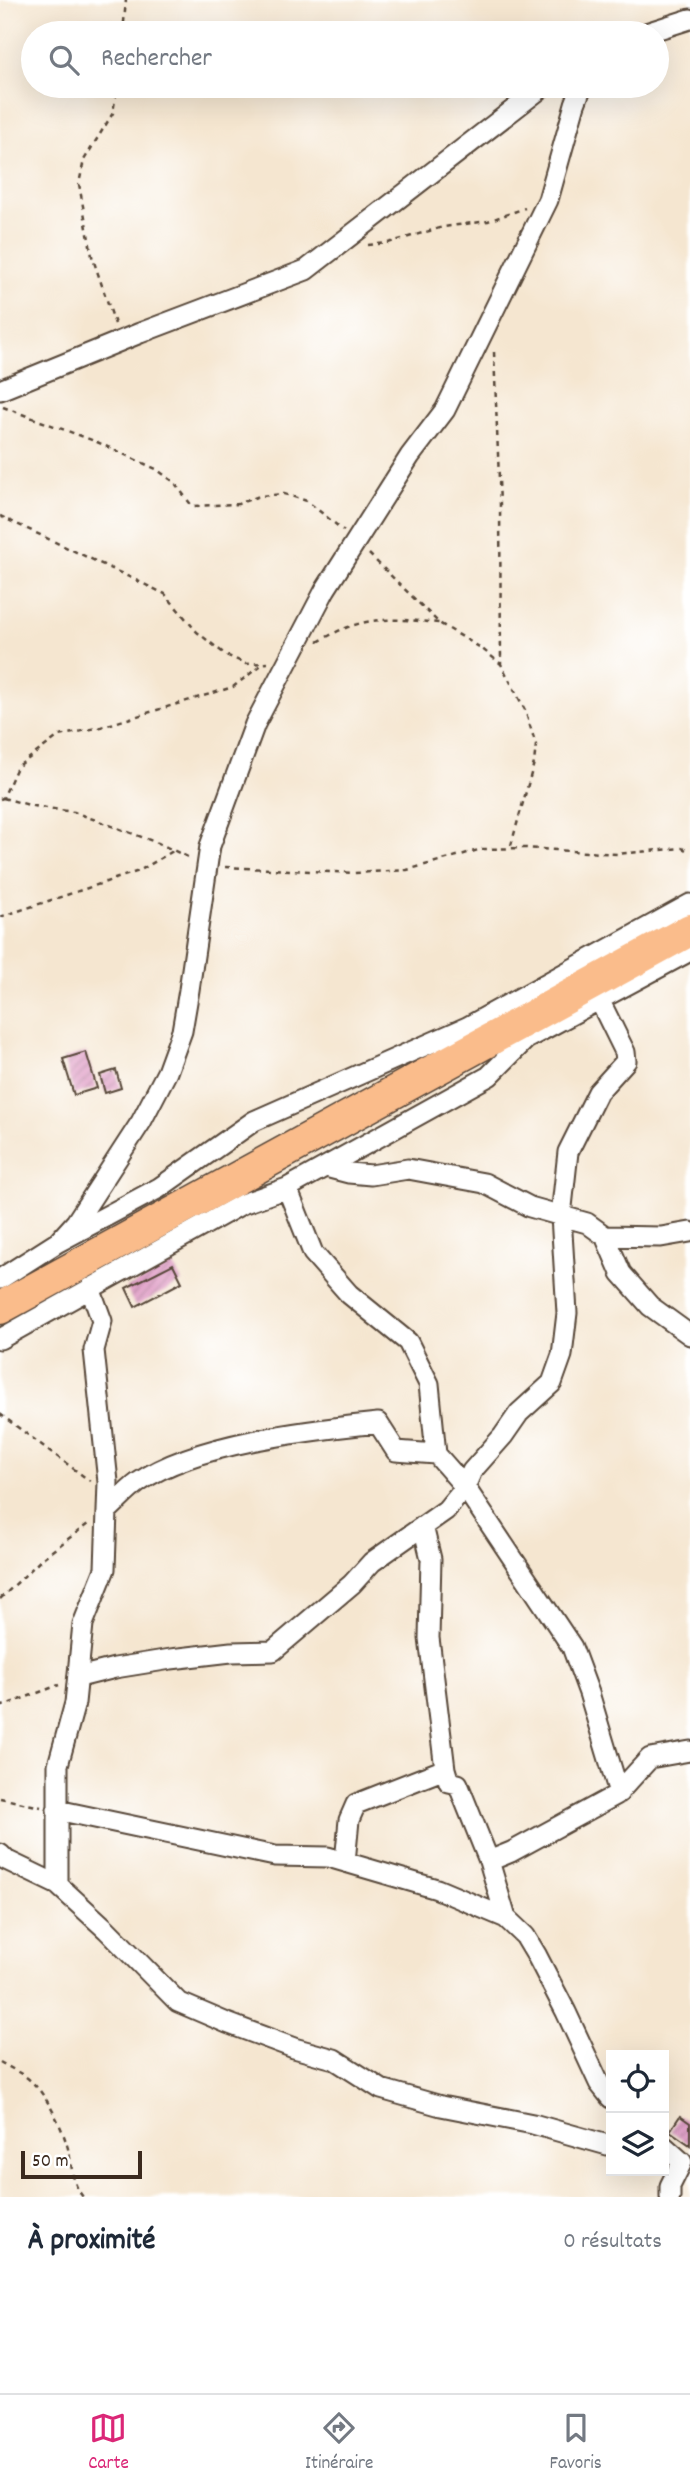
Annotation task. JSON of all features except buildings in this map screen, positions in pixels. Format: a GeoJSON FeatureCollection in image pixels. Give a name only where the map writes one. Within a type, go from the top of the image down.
{"type":"FeatureCollection","features":[{"type":"Feature","properties":{"kind":"highway"},"geometry":{"type":"LineString","coordinates":[[0,1308],[595,992],[690,930]]}},
{"type":"Feature","properties":{"kind":"street"},"geometry":{"type":"LineString","coordinates":[[669,26],[690,19]]}},
{"type":"Feature","properties":{"kind":"street"},"geometry":{"type":"LineString","coordinates":[[0,390],[306,270],[529,98]]}},
{"type":"Feature","properties":{"kind":"street"},"geometry":{"type":"LineString","coordinates":[[58,1242],[76,1222],[135,1132],[167,1072],[182,1031],[209,846],[255,724],[325,590],[410,456],[445,410],[548,200],[577,98]]}},
{"type":"Feature","properties":{"kind":"street"},"geometry":{"type":"LineString","coordinates":[[0,1279],[58,1242],[159,1188],[254,1121],[467,1027],[690,904]]}},
{"type":"Feature","properties":{"kind":"street"},"geometry":{"type":"LineString","coordinates":[[0,1339],[242,1204],[287,1188],[489,1076],[526,1040],[595,992],[690,951]]}},
{"type":"Feature","properties":{"kind":"street"},"geometry":{"type":"LineString","coordinates":[[79,1677],[171,1659],[231,1652],[273,1651],[343,1592],[372,1562],[446,1510],[465,1487],[472,1471],[519,1413],[552,1383],[562,1355],[567,1313],[561,1216],[568,1152],[598,1092],[626,1061],[625,1052],[595,992]]}},
{"type":"Feature","properties":{"kind":"street"},"geometry":{"type":"LineString","coordinates":[[326,1167],[371,1175],[408,1169],[484,1182],[530,1207],[587,1223],[605,1236],[621,1273],[650,1306],[690,1335]]}},
{"type":"Feature","properties":{"kind":"street"},"geometry":{"type":"LineString","coordinates":[[287,1188],[313,1254],[349,1294],[408,1342],[429,1384],[436,1454],[465,1487],[572,1647],[619,1793]]}},
{"type":"Feature","properties":{"kind":"street"},"geometry":{"type":"LineString","coordinates":[[605,1236],[661,1237],[690,1233]]}},
{"type":"Feature","properties":{"kind":"street"},"geometry":{"type":"LineString","coordinates":[[58,1885],[58,1765],[75,1703],[79,1677],[79,1642],[83,1624],[105,1569],[107,1503],[94,1350],[102,1321],[90,1288]]}},
{"type":"Feature","properties":{"kind":"street"},"geometry":{"type":"LineString","coordinates":[[107,1503],[179,1462],[232,1446],[318,1429],[378,1423],[396,1451],[436,1454]]}},
{"type":"Feature","properties":{"kind":"street"},"geometry":{"type":"LineString","coordinates":[[423,1526],[430,1559],[429,1638],[445,1769],[449,1782],[458,1784],[489,1861],[506,1918]]}},
{"type":"Feature","properties":{"kind":"street"},"geometry":{"type":"LineString","coordinates":[[489,1861],[511,1852],[619,1793],[650,1758],[690,1751]]}},
{"type":"Feature","properties":{"kind":"street"},"geometry":{"type":"LineString","coordinates":[[345,1862],[349,1820],[356,1804],[445,1769]]}},
{"type":"Feature","properties":{"kind":"street"},"geometry":{"type":"LineString","coordinates":[[57,1810],[275,1856],[328,1857],[437,1889],[506,1918],[525,1936],[537,1956],[600,2085],[606,2092]]}},
{"type":"Feature","properties":{"kind":"street"},"geometry":{"type":"LineString","coordinates":[[0,1854],[6,1860],[58,1885],[178,2002],[294,2048],[334,2059],[381,2090],[441,2106],[533,2124],[606,2145]]}},
{"type":"Feature","properties":{"kind":"street"},"geometry":{"type":"LineString","coordinates":[[670,2197],[670,2186],[679,2163]]}},
{"type":"Feature","properties":{"kind":"path"},"geometry":{"type":"LineString","coordinates":[[124,21],[126,0]]}},
{"type":"Feature","properties":{"kind":"path"},"geometry":{"type":"LineString","coordinates":[[115,98],[113,113],[84,160],[79,184],[92,256],[120,341]]}},
{"type":"Feature","properties":{"kind":"path"},"geometry":{"type":"LineString","coordinates":[[336,249],[388,243],[443,227],[488,221],[548,200]]}},
{"type":"Feature","properties":{"kind":"path"},"geometry":{"type":"LineString","coordinates":[[494,346],[500,505],[501,664]]}},
{"type":"Feature","properties":{"kind":"path"},"geometry":{"type":"LineString","coordinates":[[0,516],[165,594],[197,632],[226,655],[247,664],[287,662],[349,625],[394,619],[439,622]]}},
{"type":"Feature","properties":{"kind":"path"},"geometry":{"type":"LineString","coordinates":[[264,663],[233,687],[101,727],[59,736],[18,767],[1,798],[74,812],[206,866],[355,873],[407,870],[482,849],[525,848],[617,854],[682,848],[690,852]]}},
{"type":"Feature","properties":{"kind":"path"},"geometry":{"type":"LineString","coordinates":[[0,917],[139,871],[173,851]]}},
{"type":"Feature","properties":{"kind":"path"},"geometry":{"type":"LineString","coordinates":[[0,1414],[107,1503],[0,1599]]}},
{"type":"Feature","properties":{"kind":"path"},"geometry":{"type":"LineString","coordinates":[[0,1707],[79,1677]]}},
{"type":"Feature","properties":{"kind":"path"},"geometry":{"type":"LineString","coordinates":[[0,1798],[57,1810]]}},
{"type":"Feature","properties":{"kind":"path"},"geometry":{"type":"LineString","coordinates":[[0,2062],[32,2082],[53,2112],[67,2146],[76,2188],[83,2197]]}}]}
